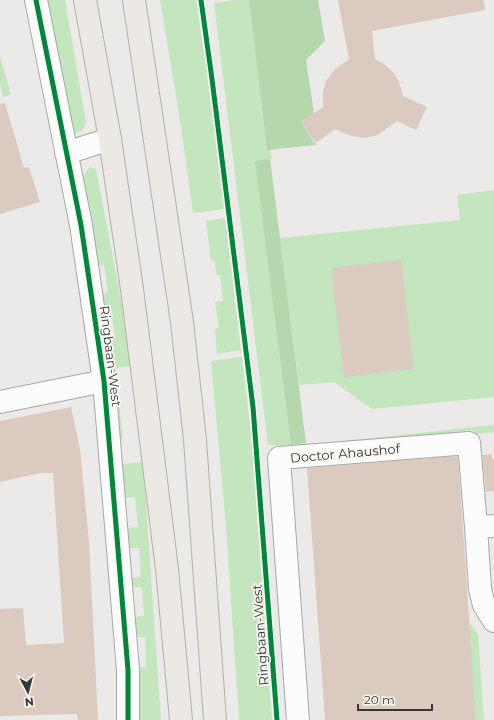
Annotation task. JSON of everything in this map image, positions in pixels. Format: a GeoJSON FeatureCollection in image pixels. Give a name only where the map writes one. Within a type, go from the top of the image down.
{"type":"FeatureCollection","features":[{"type":"Feature","properties":{"kind":"main road"},"geometry":{"type":"LineString","coordinates":[[85,0],[110,138],[132,289],[167,570],[181,720]]}},
{"type":"Feature","properties":{"kind":"main road"},"geometry":{"type":"LineString","coordinates":[[134,0],[184,338],[195,440],[215,720]]}},
{"type":"Feature","properties":{"kind":"street","name":"Ringbaan-West"},"geometry":{"type":"LineString","coordinates":[[36,0],[81,225],[104,381],[128,670],[128,720]]}},
{"type":"Feature","properties":{"kind":"street"},"geometry":{"type":"LineString","coordinates":[[66,153],[110,138]]}},
{"type":"Feature","properties":{"kind":"street"},"geometry":{"type":"LineString","coordinates":[[0,402],[104,381]]}},
{"type":"Feature","properties":{"kind":"street","name":"Doctor Ahaushof"},"geometry":{"type":"LineString","coordinates":[[298,720],[280,458],[469,443],[485,526],[480,589],[484,605],[494,621]]}},
{"type":"Feature","properties":{"kind":"green space"},"geometry":{"type":"Polygon","coordinates":[[[44,0],[65,0],[86,122],[83,130],[75,134],[74,134],[44,0]]]}},
{"type":"Feature","properties":{"kind":"green space"},"geometry":{"type":"Polygon","coordinates":[[[160,0],[196,0],[224,209],[193,213],[181,127],[160,0]]]}},
{"type":"Feature","properties":{"kind":"green space"},"geometry":{"type":"Polygon","coordinates":[[[249,0],[267,150],[270,150],[272,159],[256,162],[291,445],[268,445],[214,3],[249,0]]]}},
{"type":"Feature","properties":{"kind":"green space"},"geometry":{"type":"Polygon","coordinates":[[[249,0],[318,0],[325,41],[306,60],[314,113],[301,122],[316,145],[267,150],[249,0]]]}},
{"type":"Feature","properties":{"kind":"green space"},"geometry":{"type":"Polygon","coordinates":[[[0,56],[11,94],[3,97],[0,85],[0,56]]]}},
{"type":"Feature","properties":{"kind":"green space"},"geometry":{"type":"Polygon","coordinates":[[[270,159],[306,443],[291,445],[255,161],[270,159]]]}},
{"type":"Feature","properties":{"kind":"green space"},"geometry":{"type":"Polygon","coordinates":[[[91,167],[96,169],[121,299],[131,366],[115,368],[123,439],[119,439],[105,338],[115,336],[111,309],[101,311],[98,294],[108,292],[104,265],[94,267],[82,178],[91,167]]]}},
{"type":"Feature","properties":{"kind":"green space"},"geometry":{"type":"Polygon","coordinates":[[[494,190],[494,397],[372,409],[334,382],[299,385],[280,238],[460,220],[457,195],[494,190]]]}},
{"type":"Feature","properties":{"kind":"green space"},"geometry":{"type":"Polygon","coordinates":[[[225,218],[241,350],[217,354],[215,329],[219,328],[215,302],[223,301],[220,275],[216,275],[215,260],[211,261],[206,221],[225,218]]]}},
{"type":"Feature","properties":{"kind":"green space"},"geometry":{"type":"Polygon","coordinates":[[[242,357],[251,434],[272,720],[239,720],[226,526],[211,361],[242,357]]]}},
{"type":"Feature","properties":{"kind":"green space"},"geometry":{"type":"Polygon","coordinates":[[[494,425],[494,432],[477,434],[473,430],[306,448],[306,445],[494,425]]]}},
{"type":"Feature","properties":{"kind":"green space"},"geometry":{"type":"Polygon","coordinates":[[[143,462],[161,720],[138,720],[136,668],[146,667],[145,637],[135,637],[134,617],[144,616],[142,587],[132,587],[131,578],[141,577],[139,548],[129,548],[128,528],[138,527],[135,497],[125,498],[122,464],[143,462]]]}},
{"type":"Feature","properties":{"kind":"green space"},"geometry":{"type":"Polygon","coordinates":[[[469,622],[478,634],[484,720],[476,720],[469,622]]]}},
{"type":"Feature","properties":{"kind":"building"},"geometry":{"type":"Polygon","coordinates":[[[338,0],[484,0],[485,10],[372,31],[375,59],[384,64],[394,73],[399,82],[403,96],[427,107],[416,130],[397,121],[378,135],[365,138],[348,135],[335,129],[316,143],[301,122],[323,107],[323,92],[326,81],[334,70],[349,59],[338,0]]]}},
{"type":"Feature","properties":{"kind":"building"},"geometry":{"type":"Polygon","coordinates":[[[5,103],[24,168],[29,167],[40,202],[0,214],[0,104],[5,103]]]}},
{"type":"Feature","properties":{"kind":"building"},"geometry":{"type":"Polygon","coordinates":[[[401,260],[414,369],[344,377],[331,268],[401,260]]]}},
{"type":"Feature","properties":{"kind":"building"},"geometry":{"type":"Polygon","coordinates":[[[71,407],[80,449],[89,542],[98,720],[78,720],[77,714],[0,716],[0,609],[23,608],[26,645],[64,643],[53,473],[40,473],[0,482],[0,421],[71,407]]]}},
{"type":"Feature","properties":{"kind":"building"},"geometry":{"type":"Polygon","coordinates":[[[492,454],[492,459],[494,459],[494,491],[486,492],[482,455],[492,454]]]}},
{"type":"Feature","properties":{"kind":"building"},"geometry":{"type":"Polygon","coordinates":[[[458,456],[476,720],[325,720],[307,468],[458,456]]]}},
{"type":"Feature","properties":{"kind":"cycle path"},"geometry":{"type":"LineString","coordinates":[[36,0],[81,225],[104,381],[128,670],[128,720]]}},
{"type":"Feature","properties":{"kind":"cycle path"},"geometry":{"type":"LineString","coordinates":[[201,0],[253,407],[277,720]]}}]}
